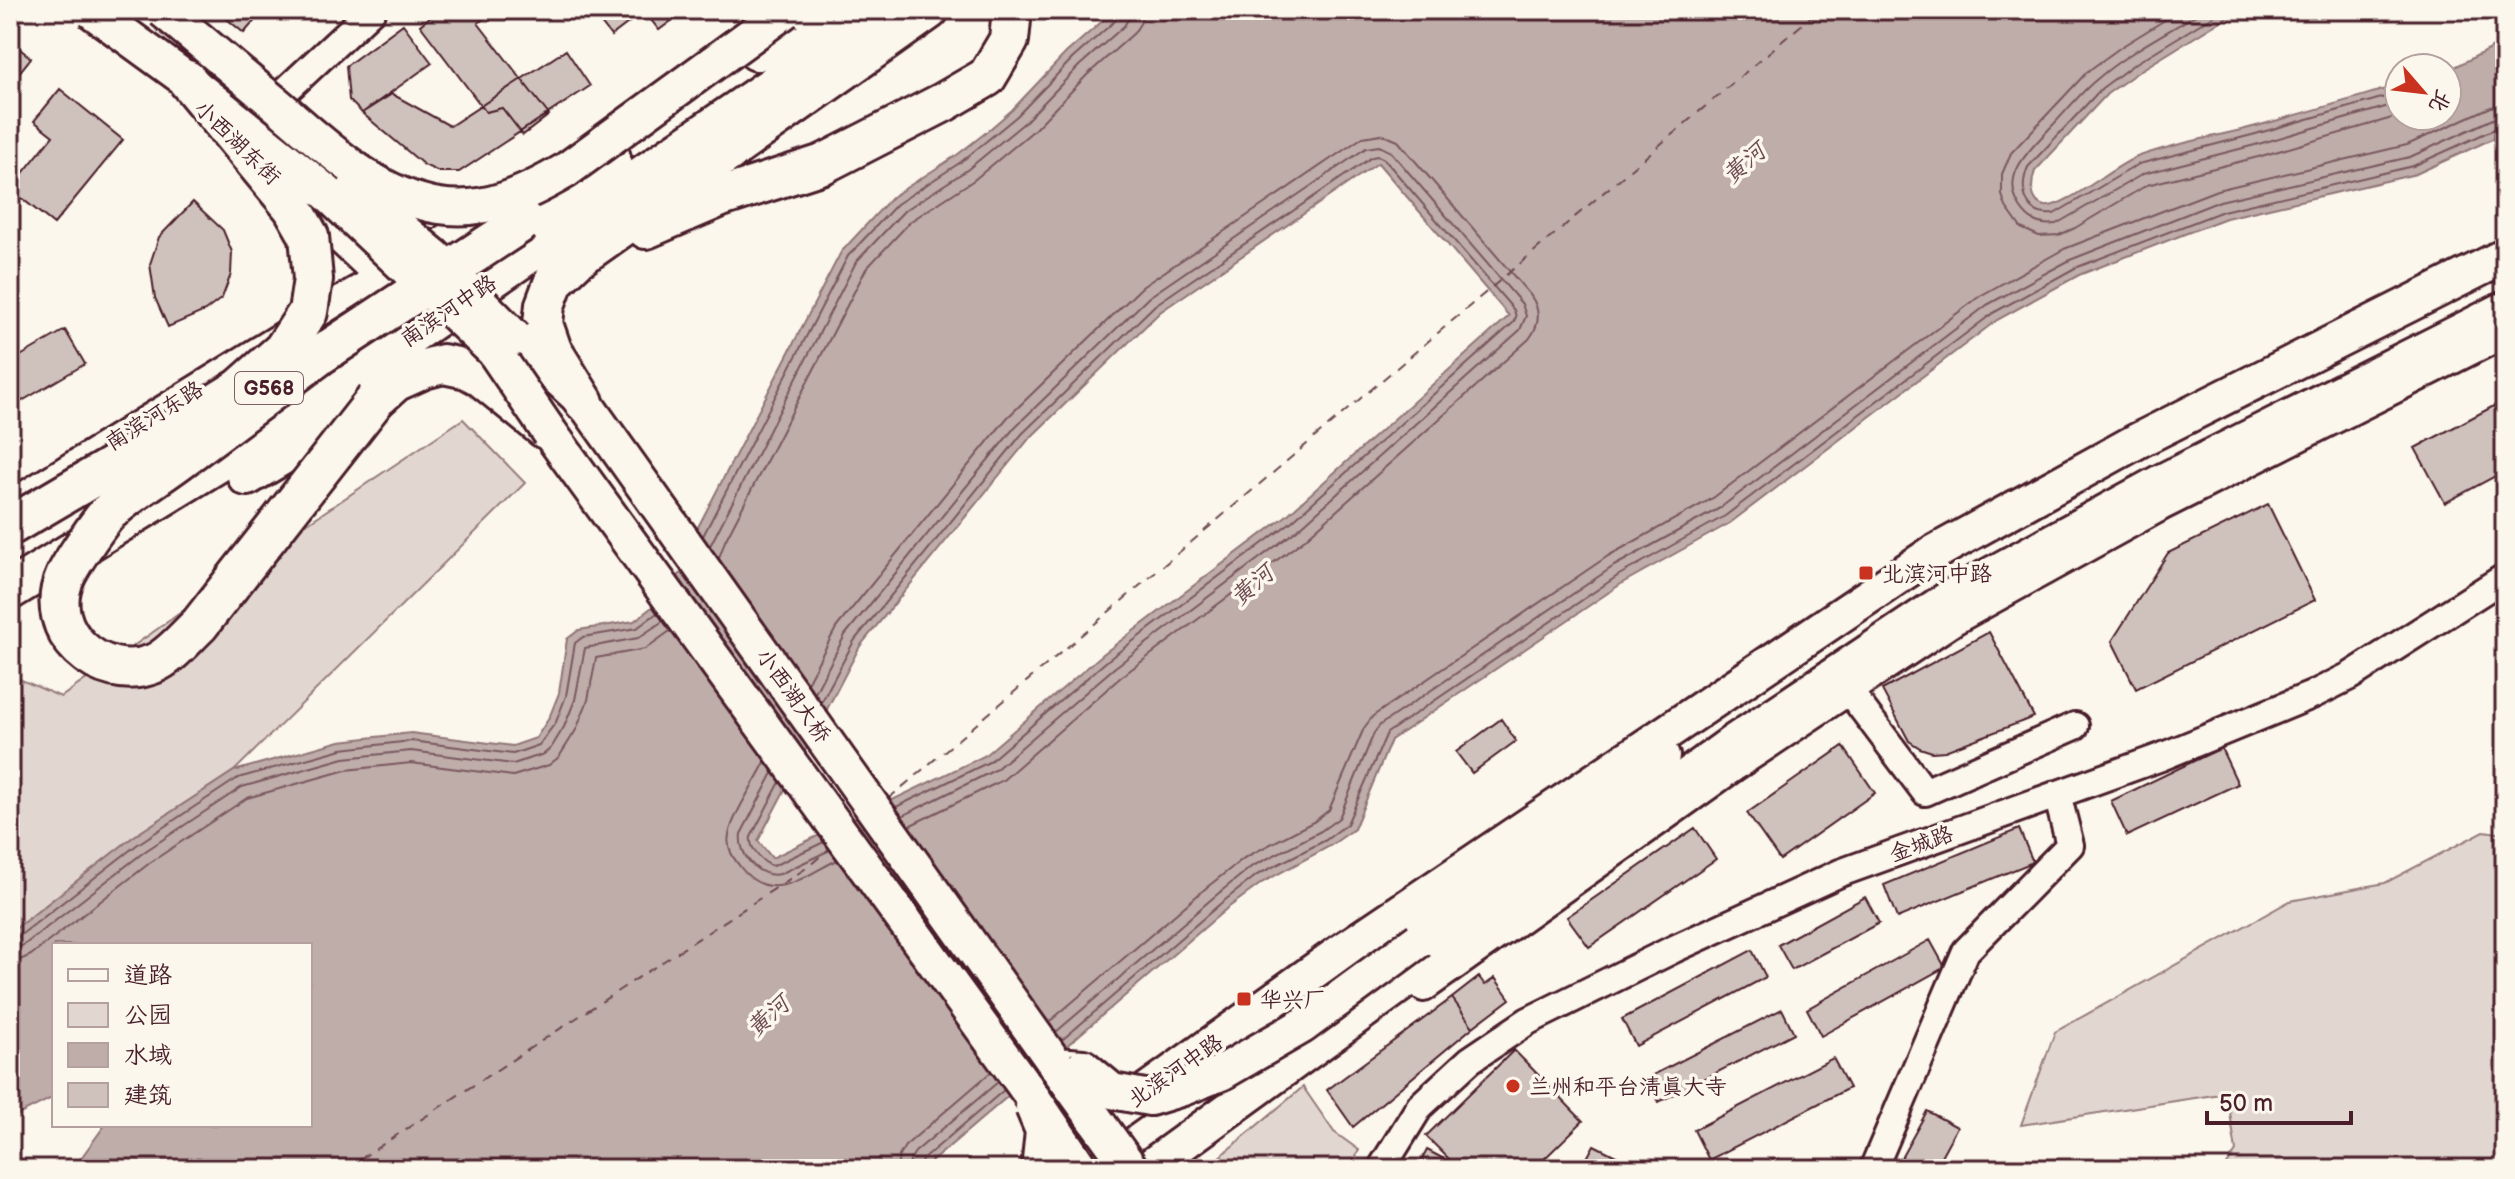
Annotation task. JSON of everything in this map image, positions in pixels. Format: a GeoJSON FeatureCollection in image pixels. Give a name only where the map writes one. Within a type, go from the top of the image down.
{"type":"FeatureCollection","features":[{"type":"Feature","properties":{"kind":"highway","name":"南滨河中路"},"geometry":{"type":"LineString","coordinates":[[10,547],[319,356],[524,221],[813,10]]}},
{"type":"Feature","properties":{"kind":"highway","name":"南滨河中路"},"geometry":{"type":"LineString","coordinates":[[10,590],[273,429],[770,88],[872,10]]}},
{"type":"Feature","properties":{"kind":"highway"},"geometry":{"type":"LineString","coordinates":[[584,402],[552,350],[543,324],[545,305],[554,281],[577,259],[929,10]]}},
{"type":"Feature","properties":{"kind":"highway"},"geometry":{"type":"LineString","coordinates":[[577,259],[721,197],[823,164],[944,102],[987,77],[1009,40],[1012,10]]}},
{"type":"Feature","properties":{"kind":"highway"},"geometry":{"type":"LineString","coordinates":[[10,526],[240,388],[283,350],[308,312],[313,279],[309,236],[293,208],[186,67]]}},
{"type":"Feature","properties":{"kind":"highway"},"geometry":{"type":"LineString","coordinates":[[319,356],[108,513],[64,577],[59,603],[65,629],[80,650],[101,665],[127,669],[153,664],[175,649],[199,625],[376,399],[395,382],[443,364],[467,369],[550,433]]}},
{"type":"Feature","properties":{"kind":"highway"},"geometry":{"type":"LineString","coordinates":[[10,617],[376,399]]}},
{"type":"Feature","properties":{"kind":"main road"},"geometry":{"type":"LineString","coordinates":[[93,10],[186,67],[272,108]]}},
{"type":"Feature","properties":{"kind":"main road"},"geometry":{"type":"LineString","coordinates":[[102,10],[186,67]]}},
{"type":"Feature","properties":{"kind":"main road"},"geometry":{"type":"LineString","coordinates":[[134,10],[186,67]]}},
{"type":"Feature","properties":{"kind":"main road"},"geometry":{"type":"LineString","coordinates":[[147,10],[186,67]]}},
{"type":"Feature","properties":{"kind":"main road"},"geometry":{"type":"LineString","coordinates":[[163,10],[272,108],[372,180],[417,201],[469,207],[496,203],[527,193],[565,171],[786,10]]}},
{"type":"Feature","properties":{"kind":"main road","name":"小西湖大桥"},"geometry":{"type":"LineString","coordinates":[[186,67],[434,256],[584,402],[1056,1065],[1146,1168]]}},
{"type":"Feature","properties":{"kind":"main road","name":"小西湖大桥"},"geometry":{"type":"LineString","coordinates":[[186,67],[327,193],[494,351],[550,433],[1026,1088]]}},
{"type":"Feature","properties":{"kind":"main road","name":"北滨河中路"},"geometry":{"type":"LineString","coordinates":[[1037,1169],[1342,951],[1930,555],[2139,440],[2505,256]]}},
{"type":"Feature","properties":{"kind":"main road"},"geometry":{"type":"LineString","coordinates":[[1146,1168],[1731,744],[1954,595],[2161,482],[2505,309]]}},
{"type":"Feature","properties":{"kind":"main road"},"geometry":{"type":"LineString","coordinates":[[1056,1065],[1083,1067],[1112,1091],[1150,1098],[1221,1073],[1302,1026],[1620,794],[1755,672]]}},
{"type":"Feature","properties":{"kind":"main road"},"geometry":{"type":"LineString","coordinates":[[1026,1088],[1043,1131],[1037,1169]]}},
{"type":"Feature","properties":{"kind":"main road"},"geometry":{"type":"LineString","coordinates":[[1026,1088],[1081,1169]]}},
{"type":"Feature","properties":{"kind":"street","name":"小西湖东街"},"geometry":{"type":"LineString","coordinates":[[93,10],[131,40],[379,277]]}},
{"type":"Feature","properties":{"kind":"street","name":"小西湖东街"},"geometry":{"type":"LineString","coordinates":[[147,10],[272,108],[432,248]]}},
{"type":"Feature","properties":{"kind":"street"},"geometry":{"type":"LineString","coordinates":[[272,108],[372,10]]}},
{"type":"Feature","properties":{"kind":"street"},"geometry":{"type":"LineString","coordinates":[[379,277],[432,248],[758,10]]}},
{"type":"Feature","properties":{"kind":"street","name":"南滨河东路"},"geometry":{"type":"LineString","coordinates":[[10,504],[379,277]]}},
{"type":"Feature","properties":{"kind":"street"},"geometry":{"type":"LineString","coordinates":[[1146,1168],[1257,1106],[1735,767],[1956,620],[2161,507],[2505,334]]}},
{"type":"Feature","properties":{"kind":"street","name":"金城路"},"geometry":{"type":"LineString","coordinates":[[1381,1169],[1420,1106],[1470,1060],[1528,1021],[1674,949],[1840,873],[2161,757],[2312,695],[2350,676],[2505,577]]}},
{"type":"Feature","properties":{"kind":"street"},"geometry":{"type":"LineString","coordinates":[[1849,691],[1925,792],[2075,726]]}},
{"type":"Feature","properties":{"kind":"street"},"geometry":{"type":"LineString","coordinates":[[1873,1169],[1966,951],[2070,845],[2057,794]]}},
{"type":"Feature","properties":{"kind":"green space"},"geometry":{"type":"Polygon","coordinates":[[[463,419],[525,483],[234,771],[133,837],[10,933],[10,675],[61,697],[299,529],[463,419]]]}},
{"type":"Feature","properties":{"kind":"green space"},"geometry":{"type":"Polygon","coordinates":[[[2484,831],[2505,834],[2505,1169],[2224,1169],[2236,1151],[2227,1093],[2021,1125],[2055,1032],[2290,901],[2385,883],[2484,831]]]}},
{"type":"Feature","properties":{"kind":"green space"},"geometry":{"type":"Polygon","coordinates":[[[1303,1087],[1334,1132],[1359,1150],[1350,1169],[1205,1169],[1303,1087]]]}},
{"type":"Feature","properties":{"kind":"water","name":"黄河"},"geometry":{"type":"Polygon","coordinates":[[[1115,10],[2239,10],[2107,94],[2035,171],[2032,186],[2034,197],[2046,206],[2065,201],[2128,161],[2150,152],[2264,124],[2383,90],[2383,132],[2463,132],[2463,63],[2505,41],[2505,133],[2416,174],[2226,218],[2079,275],[1997,320],[1730,523],[1624,582],[1391,740],[1354,829],[1330,846],[1263,882],[1225,910],[923,1169],[73,1169],[104,1127],[312,1127],[312,943],[52,943],[52,1098],[10,1119],[10,933],[133,837],[234,771],[340,741],[411,733],[513,746],[536,738],[549,718],[559,693],[567,639],[579,630],[634,621],[656,604],[681,573],[697,529],[841,252],[892,197],[984,134],[1012,110],[1066,53],[1115,10]],[[1378,163],[1160,312],[1028,440],[860,646],[758,841],[772,858],[984,756],[1103,654],[1286,516],[1509,316],[1378,163]]]}},
{"type":"Feature","properties":{"kind":"building"},"geometry":{"type":"Polygon","coordinates":[[[216,10],[264,10],[244,33],[216,10]]]}},
{"type":"Feature","properties":{"kind":"building"},"geometry":{"type":"Polygon","coordinates":[[[439,10],[495,10],[478,23],[549,115],[523,135],[502,108],[486,112],[420,25],[439,10]]]}},
{"type":"Feature","properties":{"kind":"building"},"geometry":{"type":"Polygon","coordinates":[[[591,10],[686,10],[659,30],[644,11],[611,36],[591,10]]]}},
{"type":"Feature","properties":{"kind":"building"},"geometry":{"type":"Polygon","coordinates":[[[403,24],[432,63],[362,113],[349,100],[346,66],[403,24]]]}},
{"type":"Feature","properties":{"kind":"building"},"geometry":{"type":"Polygon","coordinates":[[[10,41],[31,58],[10,84],[10,41]]]}},
{"type":"Feature","properties":{"kind":"building"},"geometry":{"type":"Polygon","coordinates":[[[566,50],[590,86],[459,172],[439,172],[424,165],[362,113],[392,94],[450,126],[566,50]]]}},
{"type":"Feature","properties":{"kind":"building"},"geometry":{"type":"Polygon","coordinates":[[[60,89],[123,140],[54,224],[10,189],[53,136],[34,121],[60,89]]]}},
{"type":"Feature","properties":{"kind":"building"},"geometry":{"type":"Polygon","coordinates":[[[193,202],[223,230],[232,252],[231,274],[222,298],[205,311],[168,327],[155,298],[150,264],[159,237],[193,202]]]}},
{"type":"Feature","properties":{"kind":"building"},"geometry":{"type":"Polygon","coordinates":[[[65,330],[85,364],[10,408],[10,362],[65,330]]]}},
{"type":"Feature","properties":{"kind":"building"},"geometry":{"type":"Polygon","coordinates":[[[2505,400],[2505,471],[2445,503],[2415,448],[2505,400]]]}},
{"type":"Feature","properties":{"kind":"building"},"geometry":{"type":"Polygon","coordinates":[[[2268,504],[2315,600],[2136,689],[2112,641],[2168,553],[2268,504]]]}},
{"type":"Feature","properties":{"kind":"building"},"geometry":{"type":"Polygon","coordinates":[[[1989,632],[2034,717],[1945,751],[1932,752],[1909,741],[1882,690],[1989,632]]]}},
{"type":"Feature","properties":{"kind":"building"},"geometry":{"type":"Polygon","coordinates":[[[1501,719],[1516,741],[1472,773],[1456,752],[1501,719]]]}},
{"type":"Feature","properties":{"kind":"building"},"geometry":{"type":"Polygon","coordinates":[[[1843,746],[1875,793],[1780,860],[1747,813],[1843,746]]]}},
{"type":"Feature","properties":{"kind":"building"},"geometry":{"type":"Polygon","coordinates":[[[2221,748],[2238,784],[2127,836],[2111,801],[2221,748]]]}},
{"type":"Feature","properties":{"kind":"building"},"geometry":{"type":"Polygon","coordinates":[[[1695,828],[1716,859],[1589,947],[1567,917],[1695,828]]]}},
{"type":"Feature","properties":{"kind":"building"},"geometry":{"type":"Polygon","coordinates":[[[2019,829],[2033,862],[1897,918],[1884,885],[2019,829]]]}},
{"type":"Feature","properties":{"kind":"building"},"geometry":{"type":"Polygon","coordinates":[[[1865,897],[1879,923],[1792,970],[1778,945],[1865,897]]]}},
{"type":"Feature","properties":{"kind":"building"},"geometry":{"type":"Polygon","coordinates":[[[1930,940],[1945,967],[1821,1036],[1807,1009],[1930,940]]]}},
{"type":"Feature","properties":{"kind":"building"},"geometry":{"type":"Polygon","coordinates":[[[1752,950],[1766,977],[1636,1046],[1622,1019],[1752,950]]]}},
{"type":"Feature","properties":{"kind":"building"},"geometry":{"type":"Polygon","coordinates":[[[1479,977],[1485,985],[1495,978],[1510,999],[1473,1027],[1452,998],[1479,977]]]}},
{"type":"Feature","properties":{"kind":"building"},"geometry":{"type":"Polygon","coordinates":[[[1452,998],[1473,1027],[1353,1127],[1327,1090],[1452,998]]]}},
{"type":"Feature","properties":{"kind":"building"},"geometry":{"type":"Polygon","coordinates":[[[1782,1009],[1794,1033],[1659,1102],[1647,1078],[1782,1009]]]}},
{"type":"Feature","properties":{"kind":"building","name":"兰州和平台清真大寺"},"geometry":{"type":"Polygon","coordinates":[[[1514,1050],[1583,1121],[1534,1169],[1459,1169],[1426,1136],[1514,1050]]]}},
{"type":"Feature","properties":{"kind":"building"},"geometry":{"type":"Polygon","coordinates":[[[1833,1058],[1849,1088],[1709,1160],[1694,1130],[1833,1058]]]}},
{"type":"Feature","properties":{"kind":"building"},"geometry":{"type":"Polygon","coordinates":[[[1927,1111],[1957,1127],[1934,1169],[1895,1169],[1927,1111]]]}},
{"type":"Feature","properties":{"kind":"building"},"geometry":{"type":"Polygon","coordinates":[[[1594,1145],[1642,1169],[1581,1169],[1594,1145]]]}},
{"type":"Feature","properties":{"kind":"building"},"geometry":{"type":"Polygon","coordinates":[[[1427,1150],[1444,1159],[1438,1169],[1417,1169],[1427,1150]]]}},
{"type":"Feature","properties":{"kind":"ferry route"},"geometry":{"type":"LineString","coordinates":[[888,799],[1819,10]]}},
{"type":"Feature","properties":{"kind":"ferry route"},"geometry":{"type":"LineString","coordinates":[[345,1169],[808,867],[831,847]]}},
{"type":"Feature","properties":{"kind":"place","name":"北滨河中路"},"geometry":{"type":"Point","coordinates":[1866,573]}},
{"type":"Feature","properties":{"kind":"place","name":"华兴厂"},"geometry":{"type":"Point","coordinates":[1244,999]}},
{"type":"Feature","properties":{"kind":"place","name":"兰州和平台清真大寺"},"geometry":{"type":"Point","coordinates":[1513,1086]}}]}
